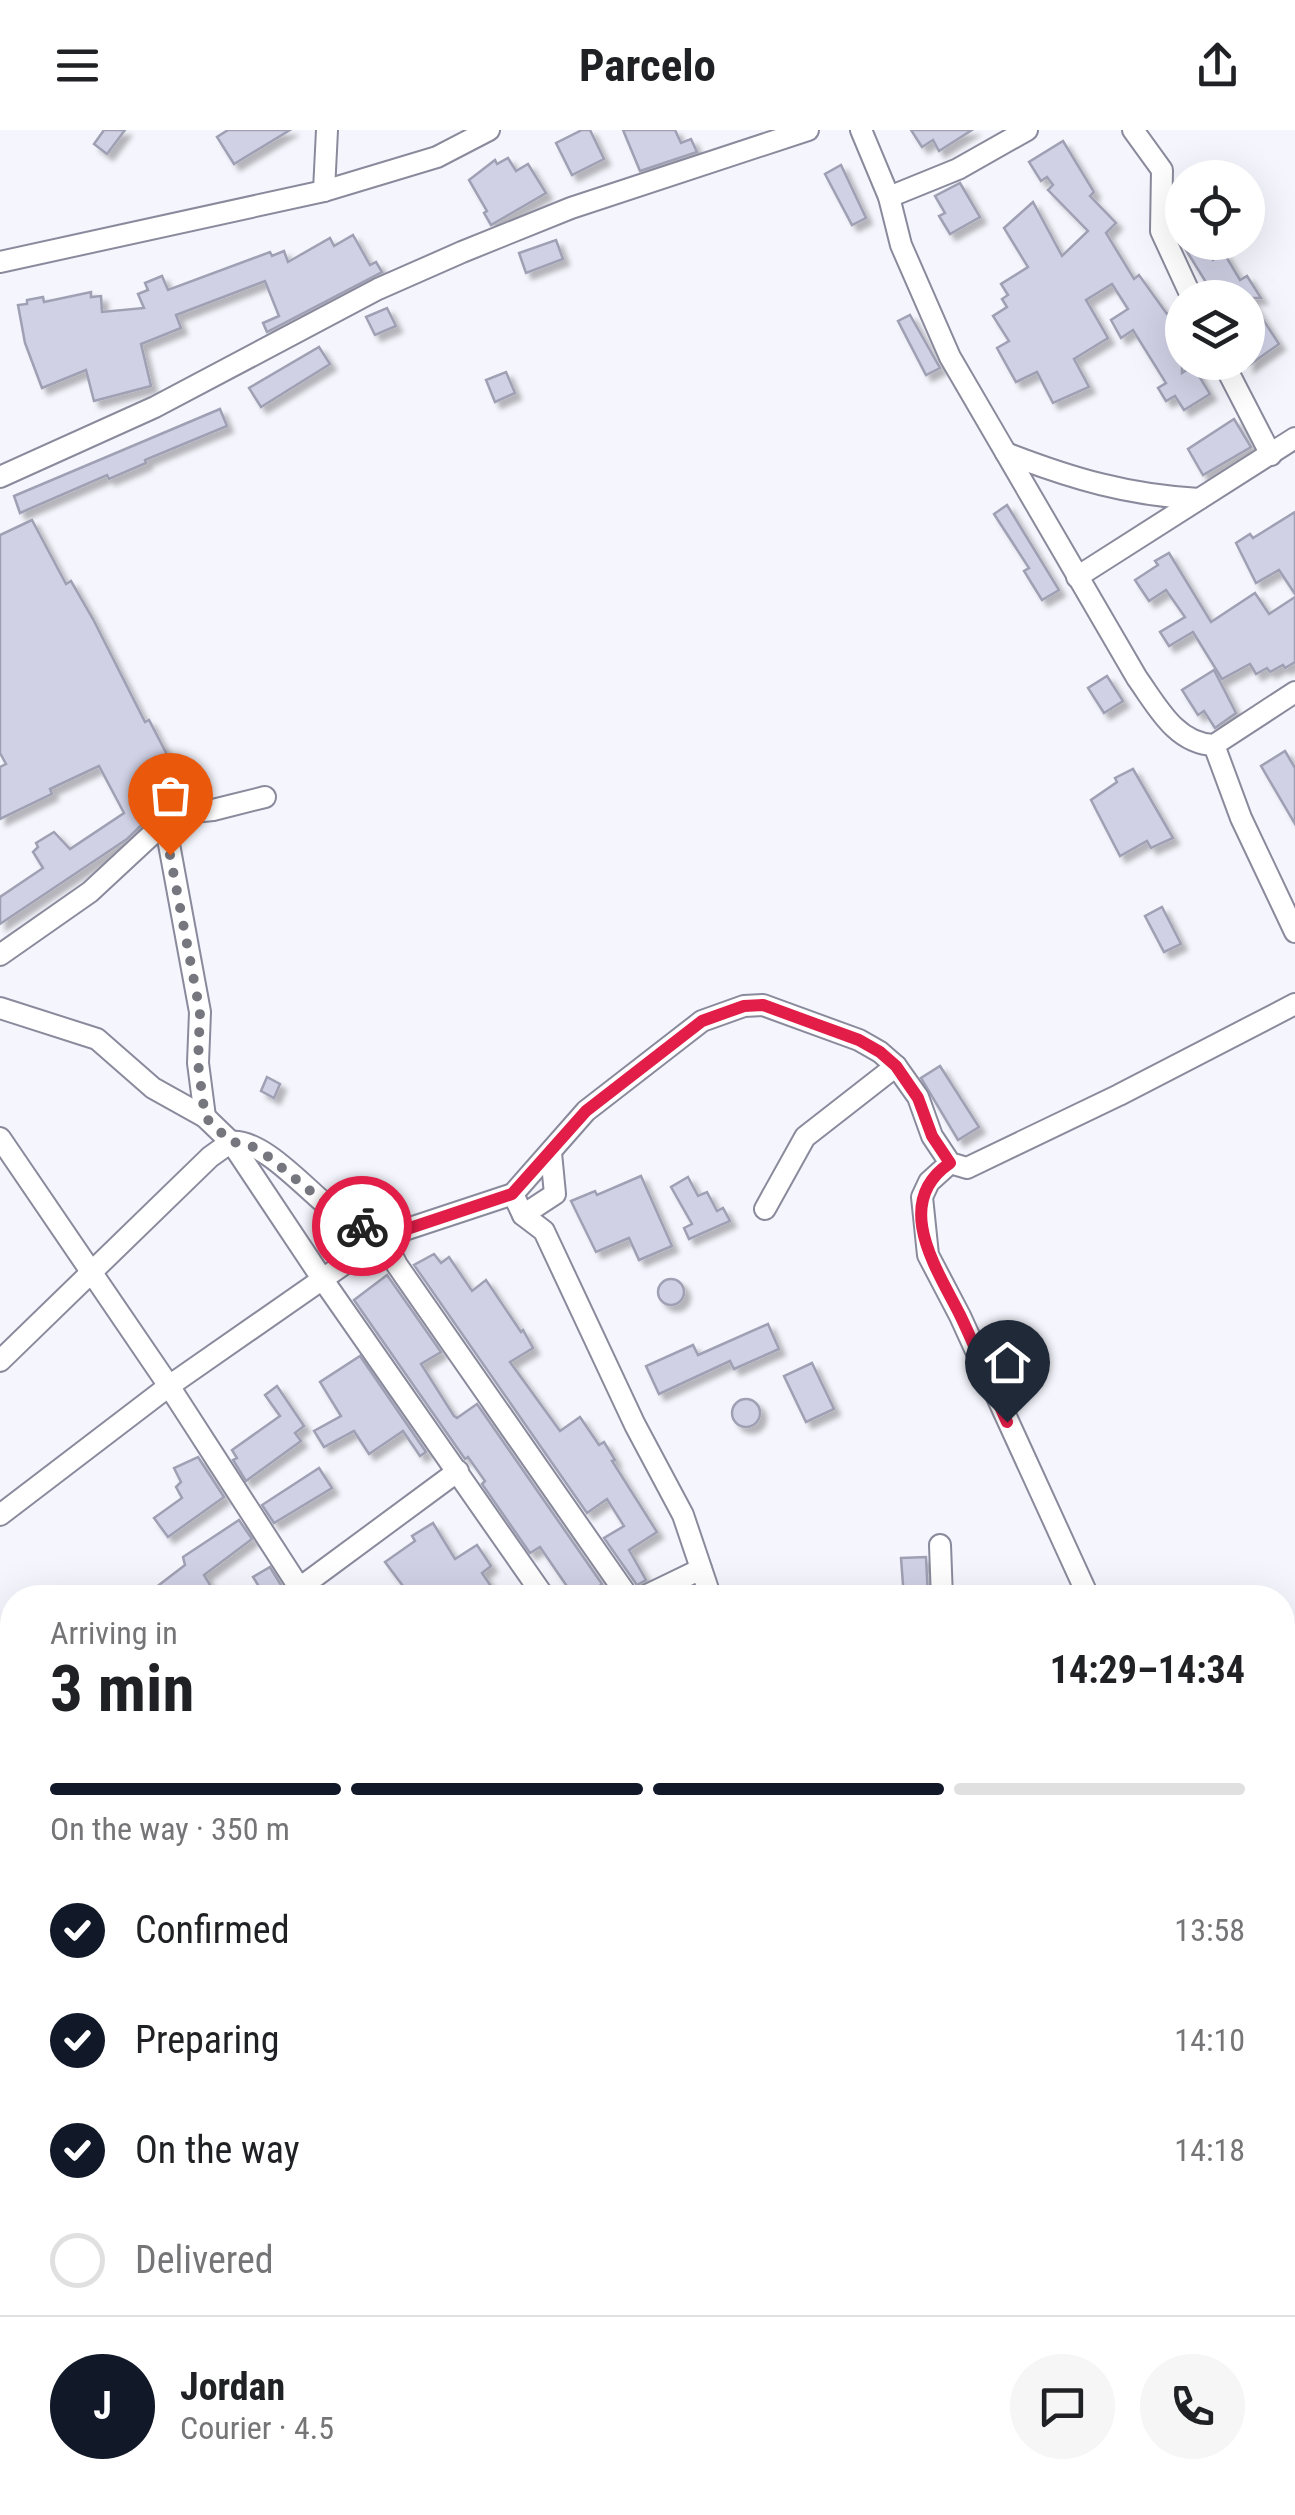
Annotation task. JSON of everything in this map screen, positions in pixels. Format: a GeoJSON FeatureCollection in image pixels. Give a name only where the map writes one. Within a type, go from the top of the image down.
{"type":"FeatureCollection","features":[{"type":"Feature","properties":{"kind":"street"},"geometry":{"type":"LineString","coordinates":[[324,190],[327,130]]}},
{"type":"Feature","properties":{"kind":"street"},"geometry":{"type":"LineString","coordinates":[[0,262],[324,190],[437,157],[489,130]]}},
{"type":"Feature","properties":{"kind":"street"},"geometry":{"type":"LineString","coordinates":[[0,478],[155,407],[378,289],[462,252],[571,208],[808,130]]}},
{"type":"Feature","properties":{"kind":"street"},"geometry":{"type":"LineString","coordinates":[[860,130],[889,197],[901,245],[950,357],[1137,678],[1168,722],[1198,745],[1214,745],[1295,692]]}},
{"type":"Feature","properties":{"kind":"street"},"geometry":{"type":"LineString","coordinates":[[889,197],[958,170],[1027,130]]}},
{"type":"Feature","properties":{"kind":"street"},"geometry":{"type":"LineString","coordinates":[[1132,130],[1162,170],[1161,232],[1184,280]]}},
{"type":"Feature","properties":{"kind":"street"},"geometry":{"type":"LineString","coordinates":[[1232,380],[1271,456]]}},
{"type":"Feature","properties":{"kind":"street"},"geometry":{"type":"LineString","coordinates":[[1077,577],[1295,438]]}},
{"type":"Feature","properties":{"kind":"street"},"geometry":{"type":"LineString","coordinates":[[1006,454],[1114,490],[1200,500]]}},
{"type":"Feature","properties":{"kind":"street"},"geometry":{"type":"LineString","coordinates":[[1214,745],[1241,818],[1295,932]]}},
{"type":"Feature","properties":{"kind":"street"},"geometry":{"type":"LineString","coordinates":[[159,790],[200,1012],[198,1063],[205,1117]]}},
{"type":"Feature","properties":{"kind":"street"},"geometry":{"type":"LineString","coordinates":[[0,956],[90,892],[165,820],[181,812],[213,810],[265,797]]}},
{"type":"Feature","properties":{"kind":"street"},"geometry":{"type":"LineString","coordinates":[[0,1515],[169,1386],[383,1237],[512,1194],[586,1111],[702,1021],[744,1006],[763,1005],[859,1040],[896,1066],[918,1098],[932,1136],[950,1163],[967,1168],[1295,1004]]}},
{"type":"Feature","properties":{"kind":"street"},"geometry":{"type":"LineString","coordinates":[[0,1008],[97,1039],[153,1088],[205,1117],[231,1142],[536,1585]]}},
{"type":"Feature","properties":{"kind":"street"},"geometry":{"type":"LineString","coordinates":[[765,1209],[805,1137],[896,1066]]}},
{"type":"Feature","properties":{"kind":"street"},"geometry":{"type":"LineString","coordinates":[[0,1138],[169,1386],[291,1585]]}},
{"type":"Feature","properties":{"kind":"street"},"geometry":{"type":"LineString","coordinates":[[0,1362],[210,1157],[231,1142],[248,1144],[336,1212],[383,1237],[398,1265],[620,1585]]}},
{"type":"Feature","properties":{"kind":"street"},"geometry":{"type":"LineString","coordinates":[[523,1215],[555,1194],[551,1153]]}},
{"type":"Feature","properties":{"kind":"street"},"geometry":{"type":"LineString","coordinates":[[950,1163],[929,1182],[922,1197],[928,1254],[1084,1585]]}},
{"type":"Feature","properties":{"kind":"street"},"geometry":{"type":"LineString","coordinates":[[512,1194],[523,1215],[544,1230],[635,1425],[682,1515],[707,1585]]}},
{"type":"Feature","properties":{"kind":"street"},"geometry":{"type":"LineString","coordinates":[[309,1585],[458,1472]]}},
{"type":"Feature","properties":{"kind":"street"},"geometry":{"type":"LineString","coordinates":[[940,1545],[942,1585]]}},
{"type":"Feature","properties":{"kind":"street"},"geometry":{"type":"LineString","coordinates":[[667,1585],[701,1568]]}},
{"type":"Feature","properties":{"kind":"building"},"geometry":{"type":"Polygon","coordinates":[[[104,130],[125,130],[107,154],[94,144],[104,130]]]}},
{"type":"Feature","properties":{"kind":"building"},"geometry":{"type":"Polygon","coordinates":[[[228,130],[290,130],[234,164],[217,137],[228,130]]]}},
{"type":"Feature","properties":{"kind":"building"},"geometry":{"type":"Polygon","coordinates":[[[590,130],[604,159],[572,175],[556,143],[590,130]]]}},
{"type":"Feature","properties":{"kind":"building"},"geometry":{"type":"Polygon","coordinates":[[[623,130],[675,130],[681,143],[691,139],[697,152],[640,171],[623,130]]]}},
{"type":"Feature","properties":{"kind":"building"},"geometry":{"type":"Polygon","coordinates":[[[911,130],[972,130],[939,151],[933,140],[922,147],[911,130]]]}},
{"type":"Feature","properties":{"kind":"building"},"geometry":{"type":"Polygon","coordinates":[[[1063,141],[1094,192],[1090,196],[1116,223],[1106,233],[1134,279],[1139,275],[1165,311],[1165,380],[1202,380],[1210,394],[1184,410],[1175,396],[1166,401],[1158,388],[1166,383],[1133,330],[1121,338],[1111,320],[1128,309],[1112,284],[1086,300],[1108,338],[1074,359],[1089,387],[1053,403],[1037,372],[1016,382],[997,348],[1009,341],[993,316],[1007,307],[1002,299],[1008,295],[1001,284],[1028,267],[1004,228],[1033,202],[1062,256],[1088,231],[1048,190],[1053,185],[1047,177],[1041,181],[1029,162],[1063,141]]]}},
{"type":"Feature","properties":{"kind":"building"},"geometry":{"type":"Polygon","coordinates":[[[508,158],[516,171],[528,164],[546,193],[491,225],[469,180],[495,160],[497,164],[508,158]]]}},
{"type":"Feature","properties":{"kind":"building"},"geometry":{"type":"Polygon","coordinates":[[[841,165],[866,218],[852,225],[825,174],[841,165]]]}},
{"type":"Feature","properties":{"kind":"building"},"geometry":{"type":"Polygon","coordinates":[[[960,183],[980,217],[950,234],[939,216],[945,213],[935,196],[960,183]]]}},
{"type":"Feature","properties":{"kind":"building"},"geometry":{"type":"Polygon","coordinates":[[[353,235],[370,265],[376,262],[382,272],[267,332],[263,323],[279,316],[265,281],[176,315],[181,328],[141,344],[151,386],[94,401],[86,370],[42,388],[25,343],[18,305],[27,304],[27,300],[43,297],[44,302],[91,292],[91,297],[101,296],[102,312],[144,308],[138,294],[148,290],[145,283],[162,276],[168,290],[270,252],[272,256],[284,251],[288,262],[330,238],[334,246],[353,235]]]}},
{"type":"Feature","properties":{"kind":"building"},"geometry":{"type":"Polygon","coordinates":[[[556,240],[563,259],[526,273],[519,253],[556,240]]]}},
{"type":"Feature","properties":{"kind":"building"},"geometry":{"type":"Polygon","coordinates":[[[1192,260],[1228,260],[1240,280],[1205,280],[1192,260]]]}},
{"type":"Feature","properties":{"kind":"building"},"geometry":{"type":"Polygon","coordinates":[[[387,308],[396,326],[375,335],[366,317],[387,308]]]}},
{"type":"Feature","properties":{"kind":"building"},"geometry":{"type":"Polygon","coordinates":[[[910,315],[940,368],[926,375],[898,321],[910,315]]]}},
{"type":"Feature","properties":{"kind":"building"},"geometry":{"type":"Polygon","coordinates":[[[1265,323],[1279,344],[1265,354],[1265,323]]]}},
{"type":"Feature","properties":{"kind":"building"},"geometry":{"type":"Polygon","coordinates":[[[319,347],[330,364],[261,407],[249,388],[319,347]]]}},
{"type":"Feature","properties":{"kind":"building"},"geometry":{"type":"Polygon","coordinates":[[[506,372],[515,393],[495,402],[486,380],[506,372]]]}},
{"type":"Feature","properties":{"kind":"building"},"geometry":{"type":"Polygon","coordinates":[[[220,409],[227,426],[109,479],[107,475],[20,513],[14,496],[220,409]]]}},
{"type":"Feature","properties":{"kind":"building"},"geometry":{"type":"Polygon","coordinates":[[[1234,419],[1251,447],[1203,475],[1188,449],[1234,419]]]}},
{"type":"Feature","properties":{"kind":"building"},"geometry":{"type":"Polygon","coordinates":[[[1007,505],[1059,590],[1042,600],[1024,571],[1029,568],[994,514],[1007,505]]]}},
{"type":"Feature","properties":{"kind":"building"},"geometry":{"type":"Polygon","coordinates":[[[1295,512],[1295,594],[1279,570],[1256,583],[1236,543],[1250,534],[1253,538],[1295,512]]]}},
{"type":"Feature","properties":{"kind":"building"},"geometry":{"type":"Polygon","coordinates":[[[32,520],[66,584],[71,581],[93,619],[145,722],[149,720],[176,772],[170,775],[184,798],[175,800],[164,777],[151,779],[145,792],[150,817],[127,839],[0,924],[0,897],[43,868],[33,852],[38,847],[36,843],[54,832],[70,849],[124,813],[99,766],[0,819],[0,767],[6,764],[0,753],[0,535],[32,520]]]}},
{"type":"Feature","properties":{"kind":"building"},"geometry":{"type":"Polygon","coordinates":[[[1169,553],[1211,622],[1255,593],[1269,614],[1295,597],[1295,662],[1256,674],[1250,664],[1222,679],[1193,632],[1169,646],[1160,632],[1185,617],[1166,590],[1149,601],[1135,580],[1169,553]]]}},
{"type":"Feature","properties":{"kind":"building"},"geometry":{"type":"Polygon","coordinates":[[[1214,670],[1236,713],[1215,728],[1204,711],[1198,715],[1182,690],[1214,670]]]}},
{"type":"Feature","properties":{"kind":"building"},"geometry":{"type":"Polygon","coordinates":[[[1107,676],[1123,701],[1104,713],[1088,688],[1107,676]]]}},
{"type":"Feature","properties":{"kind":"building"},"geometry":{"type":"Polygon","coordinates":[[[1285,751],[1295,768],[1295,824],[1261,766],[1285,751]]]}},
{"type":"Feature","properties":{"kind":"building"},"geometry":{"type":"Polygon","coordinates":[[[1133,769],[1173,838],[1151,848],[1147,841],[1120,856],[1091,800],[1117,782],[1115,778],[1133,769]]]}},
{"type":"Feature","properties":{"kind":"building"},"geometry":{"type":"Polygon","coordinates":[[[1162,907],[1181,944],[1164,952],[1145,916],[1162,907]]]}},
{"type":"Feature","properties":{"kind":"building"},"geometry":{"type":"Polygon","coordinates":[[[940,1066],[979,1127],[958,1140],[921,1078],[940,1066]]]}},
{"type":"Feature","properties":{"kind":"building"},"geometry":{"type":"Polygon","coordinates":[[[267,1077],[280,1084],[274,1098],[261,1091],[267,1077]]]}},
{"type":"Feature","properties":{"kind":"building"},"geometry":{"type":"Polygon","coordinates":[[[641,1176],[672,1246],[639,1260],[629,1238],[596,1252],[571,1201],[595,1191],[597,1195],[641,1176]]]}},
{"type":"Feature","properties":{"kind":"building"},"geometry":{"type":"Polygon","coordinates":[[[688,1177],[698,1196],[707,1192],[717,1211],[723,1208],[730,1221],[689,1239],[684,1228],[692,1224],[671,1187],[688,1177]]]}},
{"type":"Feature","properties":{"kind":"building"},"geometry":{"type":"Polygon","coordinates":[[[434,1254],[441,1263],[449,1257],[472,1291],[486,1280],[523,1330],[533,1348],[510,1362],[560,1431],[580,1417],[599,1445],[604,1442],[657,1532],[629,1550],[646,1580],[637,1585],[604,1538],[624,1526],[607,1499],[587,1513],[414,1265],[434,1254]]]}},
{"type":"Feature","properties":{"kind":"building"},"geometry":{"type":"Polygon","coordinates":[[[387,1275],[441,1352],[421,1364],[454,1416],[457,1418],[477,1404],[602,1584],[566,1585],[540,1547],[530,1553],[482,1484],[485,1481],[468,1457],[465,1459],[354,1300],[387,1275]]]}},
{"type":"Feature","properties":{"kind":"building"},"geometry":{"type":"Polygon","coordinates":[[[671,1279],[680,1283],[684,1292],[680,1301],[671,1305],[662,1301],[658,1292],[662,1283],[671,1279]]]}},
{"type":"Feature","properties":{"kind":"building"},"geometry":{"type":"Polygon","coordinates":[[[768,1324],[779,1349],[734,1369],[730,1361],[659,1394],[646,1366],[693,1345],[698,1355],[768,1324]]]}},
{"type":"Feature","properties":{"kind":"building"},"geometry":{"type":"Polygon","coordinates":[[[360,1356],[426,1452],[420,1456],[403,1431],[369,1454],[354,1431],[324,1447],[314,1431],[341,1416],[320,1382],[360,1356]]]}},
{"type":"Feature","properties":{"kind":"building"},"geometry":{"type":"Polygon","coordinates":[[[812,1363],[834,1409],[806,1422],[784,1376],[812,1363]]]}},
{"type":"Feature","properties":{"kind":"building"},"geometry":{"type":"Polygon","coordinates":[[[277,1386],[304,1426],[295,1433],[301,1441],[246,1481],[233,1460],[237,1458],[232,1450],[280,1416],[265,1395],[277,1386]]]}},
{"type":"Feature","properties":{"kind":"building"},"geometry":{"type":"Polygon","coordinates":[[[746,1399],[756,1403],[760,1413],[756,1423],[746,1427],[736,1423],[732,1413],[736,1403],[746,1399]]]}},
{"type":"Feature","properties":{"kind":"building"},"geometry":{"type":"Polygon","coordinates":[[[198,1457],[224,1497],[168,1537],[154,1518],[182,1498],[176,1487],[181,1482],[174,1468],[198,1457]]]}},
{"type":"Feature","properties":{"kind":"building"},"geometry":{"type":"Polygon","coordinates":[[[319,1468],[332,1488],[274,1523],[262,1505],[319,1468]]]}},
{"type":"Feature","properties":{"kind":"building"},"geometry":{"type":"Polygon","coordinates":[[[239,1520],[252,1539],[204,1575],[210,1585],[159,1585],[185,1565],[183,1557],[239,1520]]]}},
{"type":"Feature","properties":{"kind":"building"},"geometry":{"type":"Polygon","coordinates":[[[433,1523],[455,1559],[477,1545],[491,1566],[482,1573],[490,1585],[402,1585],[385,1562],[415,1541],[412,1536],[433,1523]]]}},
{"type":"Feature","properties":{"kind":"building"},"geometry":{"type":"Polygon","coordinates":[[[926,1557],[927,1585],[903,1585],[901,1558],[926,1557]]]}},
{"type":"Feature","properties":{"kind":"building"},"geometry":{"type":"Polygon","coordinates":[[[270,1567],[281,1585],[258,1585],[253,1577],[270,1567]]]}},
{"type":"Feature","properties":{"kind":"way so far"},"geometry":{"type":"LineString","coordinates":[[170,855],[200,1012],[198,1063],[205,1117],[231,1142],[248,1144],[265,1154],[336,1212],[362,1226]]}},
{"type":"Feature","properties":{"kind":"route"},"geometry":{"type":"LineString","coordinates":[[362,1226],[383,1237],[512,1194],[586,1111],[702,1021],[744,1006],[763,1005],[859,1040],[880,1052],[896,1066],[918,1098],[932,1136],[950,1163],[929,1182],[922,1197],[928,1254],[1007,1422]]}}]}
